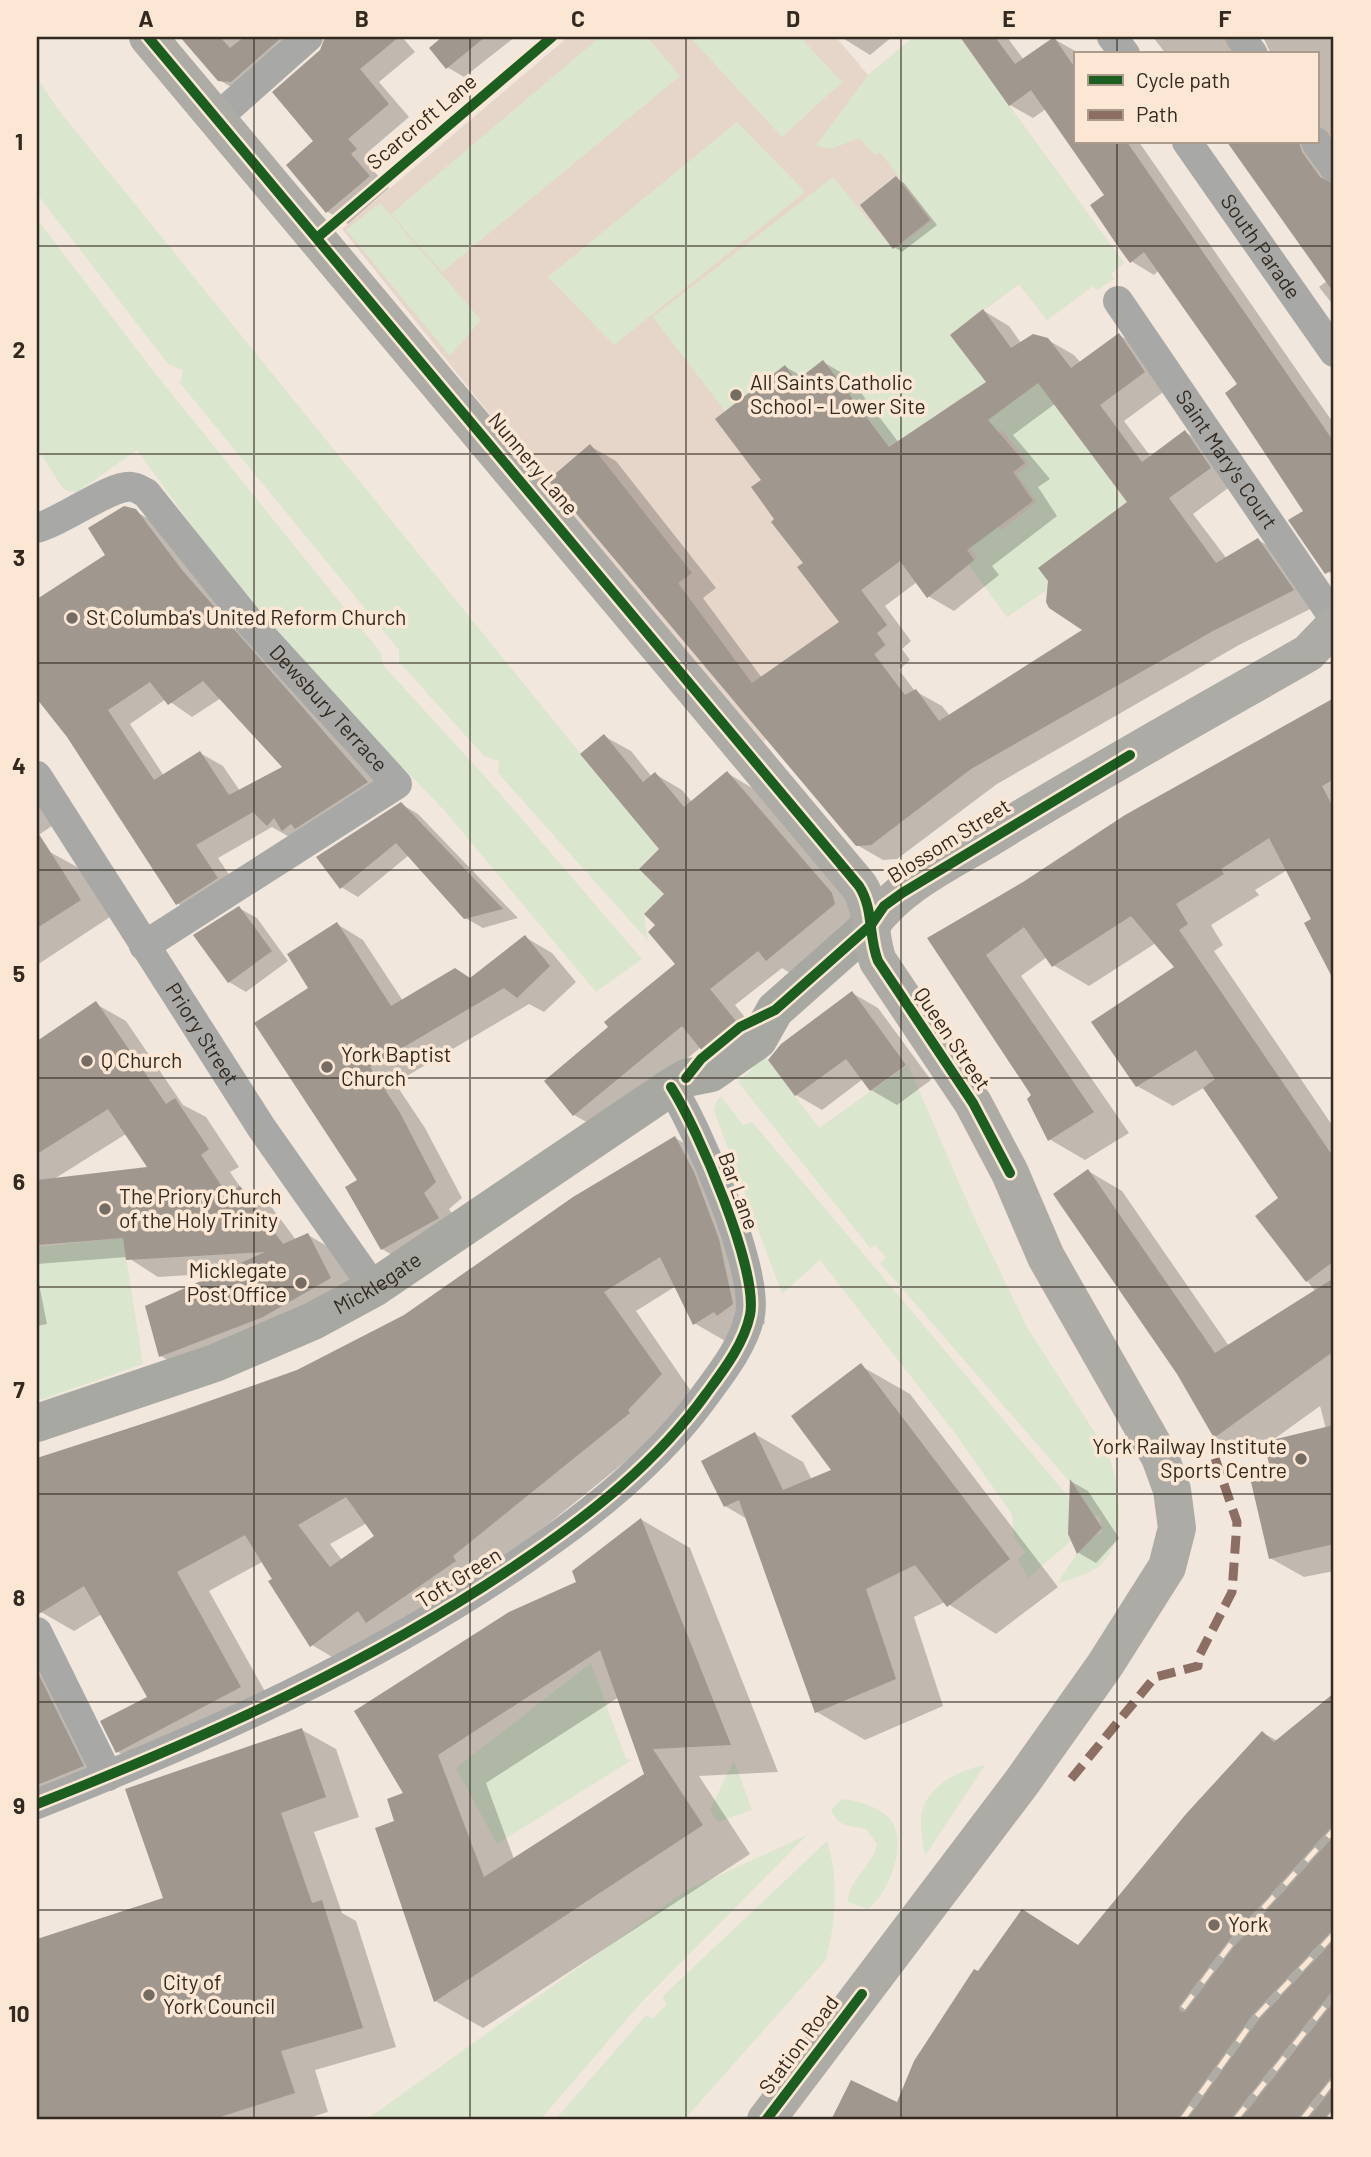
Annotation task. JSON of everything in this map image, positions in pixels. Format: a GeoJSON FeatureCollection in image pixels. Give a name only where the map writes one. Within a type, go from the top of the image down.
{"type":"FeatureCollection","features":[{"type":"Feature","properties":{"kind":"main road","name":"Nunnery Lane"},"geometry":{"type":"LineString","coordinates":[[148,37],[218,117],[847,870],[864,894],[871,925]]}},
{"type":"Feature","properties":{"kind":"main road","name":"Blossom Street"},"geometry":{"type":"LineString","coordinates":[[871,925],[893,900],[955,859],[1321,652],[1334,626]]}},
{"type":"Feature","properties":{"kind":"main road","name":"Queen Street"},"geometry":{"type":"LineString","coordinates":[[871,925],[870,936],[878,961],[973,1102],[1010,1173],[1046,1257],[1160,1457],[1172,1490]]}},
{"type":"Feature","properties":{"kind":"main road","name":"Station Road"},"geometry":{"type":"LineString","coordinates":[[766,2120],[947,1884],[1131,1626],[1167,1567],[1177,1528],[1172,1490]]}},
{"type":"Feature","properties":{"kind":"street"},"geometry":{"type":"LineString","coordinates":[[218,117],[308,37]]}},
{"type":"Feature","properties":{"kind":"street"},"geometry":{"type":"LineString","coordinates":[[1112,37],[1123,52]]}},
{"type":"Feature","properties":{"kind":"street"},"geometry":{"type":"LineString","coordinates":[[1240,37],[1251,52]]}},
{"type":"Feature","properties":{"kind":"street","name":"South Parade"},"geometry":{"type":"LineString","coordinates":[[1189,144],[1334,352]]}},
{"type":"Feature","properties":{"kind":"street"},"geometry":{"type":"LineString","coordinates":[[1317,144],[1334,167]]}},
{"type":"Feature","properties":{"kind":"street","name":"Saint Mary's Court"},"geometry":{"type":"LineString","coordinates":[[1118,301],[1334,618]]}},
{"type":"Feature","properties":{"kind":"street","name":"Dewsbury Terrace"},"geometry":{"type":"LineString","coordinates":[[37,528],[62,519],[118,488],[133,486],[146,493],[252,625],[397,784],[144,946]]}},
{"type":"Feature","properties":{"kind":"street","name":"Priory Street"},"geometry":{"type":"LineString","coordinates":[[37,776],[261,1127],[374,1288]]}},
{"type":"Feature","properties":{"kind":"street","name":"Blossom Street"},"geometry":{"type":"LineString","coordinates":[[728,1061],[758,1040],[775,1010],[871,925]]}},
{"type":"Feature","properties":{"kind":"street","name":"Micklegate"},"geometry":{"type":"LineString","coordinates":[[37,1423],[215,1363],[313,1321],[374,1288],[678,1083],[712,1073],[728,1061]]}},
{"type":"Feature","properties":{"kind":"street","name":"Bar Lane"},"geometry":{"type":"LineString","coordinates":[[678,1083],[746,1272],[750,1314]]}},
{"type":"Feature","properties":{"kind":"street","name":"Toft Green"},"geometry":{"type":"LineString","coordinates":[[37,1804],[108,1776],[351,1665],[481,1589],[574,1525],[617,1491],[685,1423],[730,1360],[750,1314]]}},
{"type":"Feature","properties":{"kind":"street"},"geometry":{"type":"LineString","coordinates":[[37,1632],[108,1776]]}},
{"type":"Feature","properties":{"kind":"shaded area","name":"All Saints Catholic School - Lower Site"},"geometry":{"type":"Polygon","coordinates":[[[568,37],[836,37],[868,75],[914,37],[959,37],[1124,263],[1111,274],[1114,279],[1097,290],[1093,286],[1047,320],[1019,284],[951,335],[1127,502],[1007,617],[969,565],[927,598],[905,568],[909,554],[861,590],[887,625],[877,633],[886,645],[875,654],[880,662],[758,745],[654,620],[342,229],[568,37]]]}},
{"type":"Feature","properties":{"kind":"green space"},"geometry":{"type":"Polygon","coordinates":[[[600,37],[647,37],[680,76],[442,272],[391,214],[600,37]]]}},
{"type":"Feature","properties":{"kind":"green space"},"geometry":{"type":"Polygon","coordinates":[[[690,37],[800,37],[842,82],[782,137],[690,37]]]}},
{"type":"Feature","properties":{"kind":"green space"},"geometry":{"type":"Polygon","coordinates":[[[914,37],[959,37],[1124,263],[1111,274],[1114,279],[1097,290],[1093,286],[1047,320],[1019,284],[951,334],[1038,383],[1127,502],[1053,586],[1007,617],[969,565],[977,558],[959,532],[988,510],[1001,530],[1037,502],[1017,474],[1029,464],[1002,430],[992,436],[963,396],[924,424],[907,471],[823,360],[776,397],[763,382],[725,411],[653,317],[833,177],[893,250],[932,221],[880,152],[875,155],[859,138],[831,149],[816,146],[868,75],[914,37]]]}},
{"type":"Feature","properties":{"kind":"green space"},"geometry":{"type":"Polygon","coordinates":[[[37,77],[57,108],[580,753],[643,829],[665,843],[639,869],[664,894],[644,914],[648,941],[498,773],[499,761],[484,756],[399,662],[399,650],[180,383],[183,371],[168,364],[37,194],[37,77]]]}},
{"type":"Feature","properties":{"kind":"green space"},"geometry":{"type":"Polygon","coordinates":[[[737,122],[805,192],[614,345],[548,277],[737,122]]]}},
{"type":"Feature","properties":{"kind":"green space"},"geometry":{"type":"Polygon","coordinates":[[[380,203],[481,320],[450,356],[346,230],[380,203]]]}},
{"type":"Feature","properties":{"kind":"green space"},"geometry":{"type":"Polygon","coordinates":[[[37,219],[154,372],[381,653],[383,665],[489,781],[642,959],[596,992],[444,810],[265,626],[137,450],[76,493],[63,489],[37,448],[37,219]]]}},
{"type":"Feature","properties":{"kind":"green space"},"geometry":{"type":"Polygon","coordinates":[[[765,1056],[819,1128],[908,1065],[974,1217],[1027,1327],[1108,1453],[1118,1496],[1118,1529],[1115,1543],[1098,1567],[1057,1584],[1088,1540],[1102,1533],[1100,1515],[1094,1516],[1081,1495],[880,1263],[886,1258],[875,1245],[870,1248],[738,1082],[765,1056]]]}},
{"type":"Feature","properties":{"kind":"green space"},"geometry":{"type":"Polygon","coordinates":[[[721,1096],[743,1125],[752,1122],[1072,1501],[1068,1534],[1071,1541],[1028,1578],[1018,1560],[1025,1552],[1014,1538],[1012,1514],[954,1432],[820,1260],[782,1294],[714,1111],[716,1101],[721,1096]]]}},
{"type":"Feature","properties":{"kind":"green space"},"geometry":{"type":"Polygon","coordinates":[[[123,1238],[143,1364],[37,1401],[37,1247],[123,1238]]]}},
{"type":"Feature","properties":{"kind":"green space"},"geometry":{"type":"Polygon","coordinates":[[[591,1663],[626,1759],[632,1760],[497,1844],[456,1768],[591,1663]]]}},
{"type":"Feature","properties":{"kind":"green space"},"geometry":{"type":"Polygon","coordinates":[[[734,1760],[752,1810],[718,1822],[710,1810],[734,1760]]]}},
{"type":"Feature","properties":{"kind":"green space"},"geometry":{"type":"Polygon","coordinates":[[[985,1765],[925,1856],[921,1817],[925,1803],[946,1780],[966,1770],[985,1765]]]}},
{"type":"Feature","properties":{"kind":"green space"},"geometry":{"type":"Polygon","coordinates":[[[842,1799],[862,1803],[882,1812],[891,1820],[896,1830],[898,1842],[894,1868],[883,1892],[868,1909],[848,1902],[849,1894],[875,1852],[877,1844],[866,1829],[845,1825],[837,1820],[831,1810],[842,1799]]]}},
{"type":"Feature","properties":{"kind":"green space"},"geometry":{"type":"Polygon","coordinates":[[[807,1835],[640,2004],[540,2120],[366,2120],[685,1891],[807,1835]]]}},
{"type":"Feature","properties":{"kind":"green space"},"geometry":{"type":"Polygon","coordinates":[[[827,1841],[835,1900],[826,1960],[684,2120],[555,2120],[646,2015],[652,2019],[667,2004],[662,1997],[827,1841]]]}},
{"type":"Feature","properties":{"kind":"building"},"geometry":{"type":"Polygon","coordinates":[[[180,37],[220,37],[230,48],[244,37],[282,37],[231,82],[218,81],[180,37]]]}},
{"type":"Feature","properties":{"kind":"building"},"geometry":{"type":"Polygon","coordinates":[[[325,37],[399,37],[360,69],[389,104],[348,139],[357,149],[351,154],[370,176],[326,213],[286,165],[313,141],[272,92],[320,50],[325,37]]]}},
{"type":"Feature","properties":{"kind":"building"},"geometry":{"type":"Polygon","coordinates":[[[442,37],[485,37],[446,69],[429,48],[442,37]]]}},
{"type":"Feature","properties":{"kind":"building"},"geometry":{"type":"Polygon","coordinates":[[[960,37],[995,37],[1015,64],[1054,37],[1074,67],[1074,144],[1128,144],[1334,442],[1334,569],[1325,574],[1288,520],[1303,511],[1225,393],[1237,384],[1144,252],[1130,263],[1119,248],[1090,205],[1104,195],[1031,90],[1009,106],[960,37]]]}},
{"type":"Feature","properties":{"kind":"building"},"geometry":{"type":"Polygon","coordinates":[[[1228,144],[1300,144],[1302,152],[1320,177],[1334,184],[1334,293],[1228,144]]]}},
{"type":"Feature","properties":{"kind":"building"},"geometry":{"type":"Polygon","coordinates":[[[896,176],[930,220],[893,249],[860,205],[896,176]]]}},
{"type":"Feature","properties":{"kind":"building"},"geometry":{"type":"Polygon","coordinates":[[[983,309],[1011,348],[1033,334],[1048,338],[1071,368],[1119,333],[1145,372],[1100,405],[1142,462],[1185,430],[1211,468],[1169,498],[1216,563],[1258,538],[1294,590],[1213,631],[971,769],[871,845],[856,846],[548,480],[590,444],[692,573],[678,583],[752,683],[839,622],[797,567],[803,563],[771,522],[774,519],[751,487],[761,480],[715,419],[785,365],[796,381],[823,360],[889,447],[986,382],[950,335],[983,309]],[[1038,383],[988,420],[1025,463],[1013,472],[1033,501],[967,550],[974,560],[927,598],[900,561],[861,590],[887,625],[877,633],[885,645],[874,654],[905,695],[916,689],[939,721],[1082,630],[1049,608],[1046,602],[1048,581],[1038,568],[1127,502],[1038,383]]]}},
{"type":"Feature","properties":{"kind":"building"},"geometry":{"type":"Polygon","coordinates":[[[124,506],[136,509],[182,570],[368,782],[295,829],[291,824],[282,831],[274,818],[267,826],[253,812],[196,845],[218,878],[176,905],[67,737],[37,699],[37,599],[105,555],[88,528],[124,506]],[[203,681],[168,705],[150,682],[108,710],[154,780],[200,751],[229,795],[282,767],[203,681]]]}},
{"type":"Feature","properties":{"kind":"building"},"geometry":{"type":"Polygon","coordinates":[[[1334,698],[1334,779],[1322,786],[1334,809],[1334,981],[1304,923],[1311,919],[1269,838],[1221,869],[1224,874],[1176,904],[1188,924],[1179,930],[1334,1158],[1334,1261],[1306,1282],[1255,1216],[1278,1198],[1203,1088],[1215,1079],[1196,1050],[1136,1087],[1091,1022],[1174,967],[1131,916],[1052,967],[1024,927],[986,955],[1094,1112],[1048,1141],[1027,1099],[1031,1095],[927,938],[1023,882],[1125,815],[1334,698]]]}},
{"type":"Feature","properties":{"kind":"building"},"geometry":{"type":"Polygon","coordinates":[[[604,734],[643,782],[655,772],[684,807],[727,771],[832,893],[835,904],[766,961],[758,951],[710,989],[740,1026],[703,1052],[682,1026],[573,1116],[544,1081],[608,1027],[604,1022],[675,964],[648,932],[655,925],[644,914],[664,894],[639,869],[659,849],[580,754],[604,734]]]}},
{"type":"Feature","properties":{"kind":"building"},"geometry":{"type":"Polygon","coordinates":[[[401,802],[503,909],[464,919],[396,843],[340,889],[316,857],[401,802]]]}},
{"type":"Feature","properties":{"kind":"building"},"geometry":{"type":"Polygon","coordinates":[[[37,831],[81,900],[37,928],[37,831]]]}},
{"type":"Feature","properties":{"kind":"building"},"geometry":{"type":"Polygon","coordinates":[[[239,906],[272,951],[228,983],[193,935],[239,906]]]}},
{"type":"Feature","properties":{"kind":"building"},"geometry":{"type":"Polygon","coordinates":[[[337,922],[391,1006],[455,968],[470,978],[525,935],[550,966],[517,998],[504,988],[370,1067],[399,1111],[436,1182],[424,1193],[439,1218],[381,1250],[345,1187],[357,1180],[254,1023],[308,988],[287,954],[337,922]]]}},
{"type":"Feature","properties":{"kind":"building"},"geometry":{"type":"Polygon","coordinates":[[[852,991],[906,1065],[870,1091],[846,1059],[795,1096],[768,1060],[781,1044],[852,991]]]}},
{"type":"Feature","properties":{"kind":"building"},"geometry":{"type":"Polygon","coordinates":[[[96,1001],[166,1104],[175,1098],[209,1149],[201,1155],[227,1194],[240,1186],[283,1244],[308,1233],[331,1278],[263,1317],[159,1357],[145,1306],[265,1252],[126,1260],[123,1238],[37,1245],[37,1180],[147,1167],[108,1109],[37,1154],[37,1041],[96,1001]]]}},
{"type":"Feature","properties":{"kind":"building"},"geometry":{"type":"Polygon","coordinates":[[[675,1136],[694,1172],[719,1239],[733,1304],[717,1316],[714,1312],[693,1325],[660,1257],[604,1292],[662,1374],[628,1410],[630,1413],[453,1556],[456,1561],[366,1623],[358,1611],[310,1647],[268,1581],[272,1579],[245,1535],[177,1572],[241,1687],[116,1753],[100,1721],[147,1697],[84,1586],[37,1615],[37,1458],[297,1370],[404,1315],[573,1197],[675,1136]],[[346,1497],[298,1525],[330,1567],[374,1536],[346,1497]]]}},
{"type":"Feature","properties":{"kind":"building"},"geometry":{"type":"Polygon","coordinates":[[[1088,1169],[1215,1353],[1334,1278],[1334,1351],[1214,1438],[1177,1374],[1053,1194],[1088,1169]]]}},
{"type":"Feature","properties":{"kind":"building"},"geometry":{"type":"Polygon","coordinates":[[[861,1363],[1010,1559],[947,1607],[915,1565],[866,1589],[896,1679],[815,1713],[739,1500],[724,1507],[701,1461],[755,1432],[783,1490],[831,1470],[791,1416],[861,1363]]]}},
{"type":"Feature","properties":{"kind":"building","name":"York Railway Institute Sports Centre"},"geometry":{"type":"Polygon","coordinates":[[[1334,1425],[1334,1544],[1269,1559],[1251,1482],[1272,1477],[1264,1442],[1334,1425]]]}},
{"type":"Feature","properties":{"kind":"building"},"geometry":{"type":"Polygon","coordinates":[[[1070,1479],[1102,1528],[1077,1554],[1068,1534],[1070,1479]]]}},
{"type":"Feature","properties":{"kind":"building"},"geometry":{"type":"Polygon","coordinates":[[[641,1518],[731,1745],[653,1749],[703,1825],[434,2002],[375,1828],[394,1821],[387,1799],[403,1793],[354,1711],[509,1612],[576,1582],[572,1571],[641,1518]],[[600,1650],[438,1755],[484,1877],[644,1774],[600,1650]]]}},
{"type":"Feature","properties":{"kind":"building"},"geometry":{"type":"Polygon","coordinates":[[[37,1671],[84,1766],[37,1785],[37,1671]]]}},
{"type":"Feature","properties":{"kind":"building","name":"York"},"geometry":{"type":"Polygon","coordinates":[[[1334,1693],[1334,2120],[831,2120],[851,2080],[897,2102],[914,2061],[974,1969],[978,1971],[1022,1909],[1078,1945],[1186,1814],[1262,1731],[1274,1742],[1334,1693]]]}},
{"type":"Feature","properties":{"kind":"building"},"geometry":{"type":"Polygon","coordinates":[[[302,1728],[326,1797],[281,1813],[312,1903],[322,1900],[363,2028],[281,2051],[295,2093],[211,2120],[37,2120],[37,1939],[163,1898],[125,1789],[302,1728]]]}},
{"type":"Feature","properties":{"kind":"railway"},"geometry":{"type":"LineString","coordinates":[[1183,2008],[1231,1944],[1334,1830]]}},
{"type":"Feature","properties":{"kind":"railway"},"geometry":{"type":"LineString","coordinates":[[1182,2120],[1255,2018],[1334,1934]]}},
{"type":"Feature","properties":{"kind":"railway"},"geometry":{"type":"LineString","coordinates":[[1235,2120],[1334,1995]]}},
{"type":"Feature","properties":{"kind":"railway"},"geometry":{"type":"LineString","coordinates":[[1302,2120],[1334,2080]]}},
{"type":"Feature","properties":{"kind":"railway"},"geometry":{"type":"LineString","coordinates":[[1328,2120],[1334,2113]]}},
{"type":"Feature","properties":{"kind":"marked path"},"geometry":{"type":"LineString","coordinates":[[1071,1779],[1155,1677],[1198,1666],[1199,1656],[1232,1592],[1237,1522],[1215,1458]]}},
{"type":"Feature","properties":{"kind":"cycle path"},"geometry":{"type":"LineString","coordinates":[[148,37],[859,886],[867,904],[878,961],[973,1103],[1010,1173]]}},
{"type":"Feature","properties":{"kind":"cycle path","name":"Scarcroft Lane"},"geometry":{"type":"LineString","coordinates":[[318,237],[552,37]]}},
{"type":"Feature","properties":{"kind":"cycle path"},"geometry":{"type":"LineString","coordinates":[[686,1078],[701,1059],[740,1027],[775,1010],[871,925],[884,906],[1130,755]]}},
{"type":"Feature","properties":{"kind":"cycle path"},"geometry":{"type":"LineString","coordinates":[[37,1804],[225,1725],[407,1633],[522,1561],[573,1525],[622,1485],[687,1419],[738,1347],[750,1315],[750,1294],[745,1266],[724,1199],[696,1133],[671,1087]]}},
{"type":"Feature","properties":{"kind":"cycle path"},"geometry":{"type":"LineString","coordinates":[[766,2120],[862,1994]]}},
{"type":"Feature","properties":{"kind":"place","name":"All Saints Catholic School - Lower Site"},"geometry":{"type":"Point","coordinates":[736,395]}},
{"type":"Feature","properties":{"kind":"place","name":"St Columba's United Reform Church"},"geometry":{"type":"Point","coordinates":[72,618]}},
{"type":"Feature","properties":{"kind":"place","name":"Q Church"},"geometry":{"type":"Point","coordinates":[87,1061]}},
{"type":"Feature","properties":{"kind":"place","name":"York Baptist Church"},"geometry":{"type":"Point","coordinates":[327,1067]}},
{"type":"Feature","properties":{"kind":"place","name":"The Priory Church of the Holy Trinity"},"geometry":{"type":"Point","coordinates":[105,1209]}},
{"type":"Feature","properties":{"kind":"place","name":"Micklegate Post Office"},"geometry":{"type":"Point","coordinates":[301,1283]}},
{"type":"Feature","properties":{"kind":"place","name":"York Railway Institute Sports Centre"},"geometry":{"type":"Point","coordinates":[1301,1459]}},
{"type":"Feature","properties":{"kind":"place","name":"York"},"geometry":{"type":"Point","coordinates":[1214,1925]}},
{"type":"Feature","properties":{"kind":"place","name":"City of York Council"},"geometry":{"type":"Point","coordinates":[149,1995]}}]}
